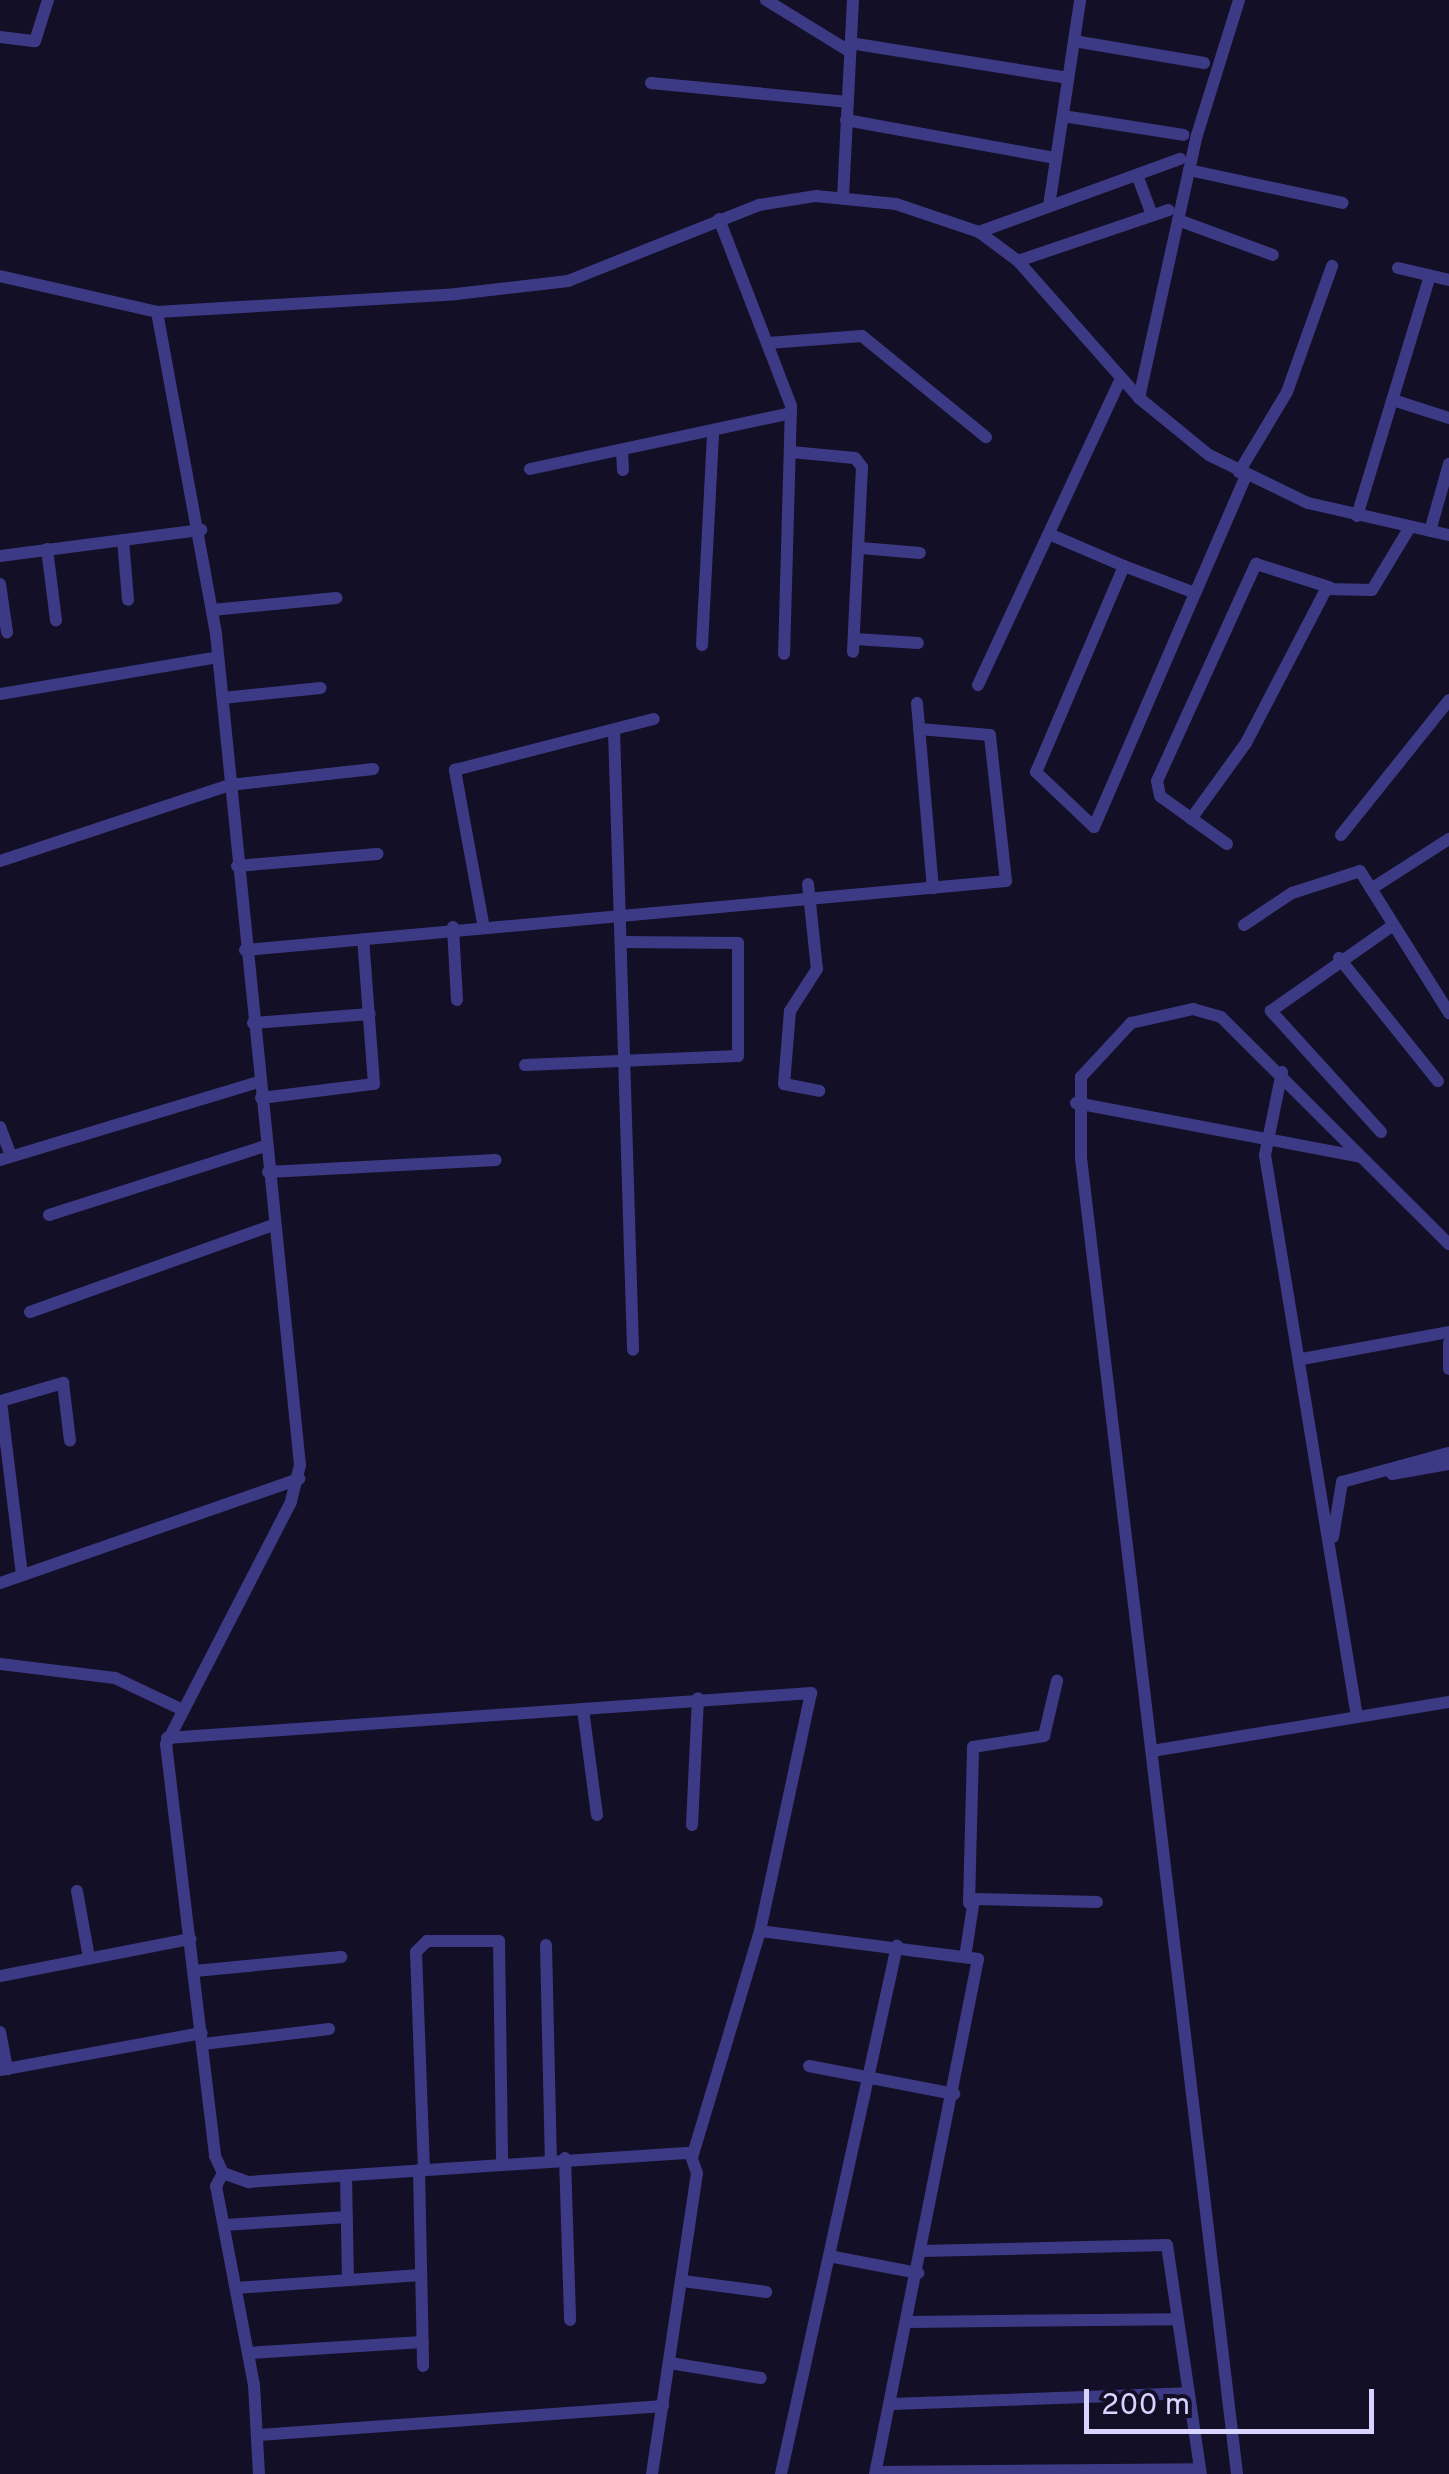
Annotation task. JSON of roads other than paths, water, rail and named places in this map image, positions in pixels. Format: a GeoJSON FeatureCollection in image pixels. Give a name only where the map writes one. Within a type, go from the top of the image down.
{"type":"FeatureCollection","features":[{"type":"Feature","properties":{"kind":"street"},"geometry":{"type":"LineString","coordinates":[[0,38],[35,40],[48,0]]}},
{"type":"Feature","properties":{"kind":"street"},"geometry":{"type":"LineString","coordinates":[[766,0],[849,47],[1068,78]]}},
{"type":"Feature","properties":{"kind":"street"},"geometry":{"type":"LineString","coordinates":[[1049,206],[1080,0]]}},
{"type":"Feature","properties":{"kind":"street"},"geometry":{"type":"LineString","coordinates":[[1139,398],[1184,165],[1239,0]]}},
{"type":"Feature","properties":{"kind":"street"},"geometry":{"type":"LineString","coordinates":[[843,197],[852,1]]}},
{"type":"Feature","properties":{"kind":"street"},"geometry":{"type":"LineString","coordinates":[[1074,40],[1204,62]]}},
{"type":"Feature","properties":{"kind":"street"},"geometry":{"type":"LineString","coordinates":[[652,84],[847,102]]}},
{"type":"Feature","properties":{"kind":"street"},"geometry":{"type":"LineString","coordinates":[[1062,116],[1184,135]]}},
{"type":"Feature","properties":{"kind":"street"},"geometry":{"type":"LineString","coordinates":[[846,120],[1056,158]]}},
{"type":"Feature","properties":{"kind":"street"},"geometry":{"type":"LineString","coordinates":[[978,232],[1138,175],[1184,165],[1343,203]]}},
{"type":"Feature","properties":{"kind":"street"},"geometry":{"type":"LineString","coordinates":[[1138,175],[1152,215]]}},
{"type":"Feature","properties":{"kind":"street"},"geometry":{"type":"LineString","coordinates":[[0,276],[157,312],[540,287],[604,271],[719,219],[843,197],[978,232],[1018,261],[1139,398],[1242,474],[1356,516],[1449,535]]}},
{"type":"Feature","properties":{"kind":"street"},"geometry":{"type":"LineString","coordinates":[[1018,261],[1152,215],[1173,215],[1274,255]]}},
{"type":"Feature","properties":{"kind":"street"},"geometry":{"type":"LineString","coordinates":[[719,219],[792,413],[784,654]]}},
{"type":"Feature","properties":{"kind":"street"},"geometry":{"type":"LineString","coordinates":[[1124,566],[1036,772],[1094,826],[1242,474],[1288,392],[1332,266]]}},
{"type":"Feature","properties":{"kind":"street"},"geometry":{"type":"LineString","coordinates":[[1398,268],[1449,280]]}},
{"type":"Feature","properties":{"kind":"street"},"geometry":{"type":"LineString","coordinates":[[1356,516],[1430,276]]}},
{"type":"Feature","properties":{"kind":"street"},"geometry":{"type":"LineString","coordinates":[[157,312],[202,530],[223,698],[299,1479],[167,1738],[202,2038],[223,2173]]}},
{"type":"Feature","properties":{"kind":"street"},"geometry":{"type":"LineString","coordinates":[[768,343],[862,336],[986,436]]}},
{"type":"Feature","properties":{"kind":"street"},"geometry":{"type":"LineString","coordinates":[[978,685],[1121,378]]}},
{"type":"Feature","properties":{"kind":"street"},"geometry":{"type":"LineString","coordinates":[[1392,400],[1449,418]]}},
{"type":"Feature","properties":{"kind":"street"},"geometry":{"type":"LineString","coordinates":[[530,470],[792,413]]}},
{"type":"Feature","properties":{"kind":"street"},"geometry":{"type":"LineString","coordinates":[[702,644],[713,432]]}},
{"type":"Feature","properties":{"kind":"street"},"geometry":{"type":"LineString","coordinates":[[622,451],[623,470]]}},
{"type":"Feature","properties":{"kind":"street"},"geometry":{"type":"LineString","coordinates":[[791,452],[860,462],[861,548],[854,645],[918,643]]}},
{"type":"Feature","properties":{"kind":"street"},"geometry":{"type":"LineString","coordinates":[[1430,531],[1449,464]]}},
{"type":"Feature","properties":{"kind":"street"},"geometry":{"type":"LineString","coordinates":[[1227,844],[1160,796],[1156,781],[1244,582],[1268,560],[1329,587],[1372,590],[1410,527]]}},
{"type":"Feature","properties":{"kind":"street"},"geometry":{"type":"LineString","coordinates":[[0,556],[202,530]]}},
{"type":"Feature","properties":{"kind":"street"},"geometry":{"type":"LineString","coordinates":[[1048,534],[1195,593]]}},
{"type":"Feature","properties":{"kind":"street"},"geometry":{"type":"LineString","coordinates":[[123,540],[128,600]]}},
{"type":"Feature","properties":{"kind":"street"},"geometry":{"type":"LineString","coordinates":[[861,548],[920,553]]}},
{"type":"Feature","properties":{"kind":"street"},"geometry":{"type":"LineString","coordinates":[[46,550],[56,620]]}},
{"type":"Feature","properties":{"kind":"street"},"geometry":{"type":"LineString","coordinates":[[0,584],[7,632]]}},
{"type":"Feature","properties":{"kind":"street"},"geometry":{"type":"LineString","coordinates":[[1191,818],[1246,742],[1329,587]]}},
{"type":"Feature","properties":{"kind":"street"},"geometry":{"type":"LineString","coordinates":[[212,610],[336,598]]}},
{"type":"Feature","properties":{"kind":"street"},"geometry":{"type":"LineString","coordinates":[[0,694],[218,657]]}},
{"type":"Feature","properties":{"kind":"street"},"geometry":{"type":"LineString","coordinates":[[223,698],[320,688]]}},
{"type":"Feature","properties":{"kind":"street"},"geometry":{"type":"LineString","coordinates":[[1342,836],[1449,700]]}},
{"type":"Feature","properties":{"kind":"street"},"geometry":{"type":"LineString","coordinates":[[917,703],[933,888]]}},
{"type":"Feature","properties":{"kind":"street"},"geometry":{"type":"LineString","coordinates":[[482,923],[456,770],[654,719]]}},
{"type":"Feature","properties":{"kind":"street"},"geometry":{"type":"LineString","coordinates":[[245,950],[482,923],[618,916],[1000,884],[1010,873],[990,735],[919,729]]}},
{"type":"Feature","properties":{"kind":"street"},"geometry":{"type":"LineString","coordinates":[[614,730],[633,1350]]}},
{"type":"Feature","properties":{"kind":"street"},"geometry":{"type":"LineString","coordinates":[[0,861],[230,785],[373,770]]}},
{"type":"Feature","properties":{"kind":"street"},"geometry":{"type":"LineString","coordinates":[[1371,888],[1449,839]]}},
{"type":"Feature","properties":{"kind":"street"},"geometry":{"type":"LineString","coordinates":[[237,866],[376,854]]}},
{"type":"Feature","properties":{"kind":"street"},"geometry":{"type":"LineString","coordinates":[[1244,926],[1345,870],[1360,871],[1449,1013]]}},
{"type":"Feature","properties":{"kind":"street"},"geometry":{"type":"LineString","coordinates":[[808,884],[818,968],[790,1011],[784,1084],[819,1091]]}},
{"type":"Feature","properties":{"kind":"street"},"geometry":{"type":"LineString","coordinates":[[1382,1132],[1272,1015],[1338,958],[1392,926]]}},
{"type":"Feature","properties":{"kind":"street"},"geometry":{"type":"LineString","coordinates":[[453,927],[456,1000]]}},
{"type":"Feature","properties":{"kind":"street"},"geometry":{"type":"LineString","coordinates":[[261,1098],[372,1086],[362,938]]}},
{"type":"Feature","properties":{"kind":"street"},"geometry":{"type":"LineString","coordinates":[[525,1065],[738,1056],[740,952],[732,938],[621,942]]}},
{"type":"Feature","properties":{"kind":"street"},"geometry":{"type":"LineString","coordinates":[[1338,958],[1438,1081]]}},
{"type":"Feature","properties":{"kind":"street"},"geometry":{"type":"LineString","coordinates":[[1237,2474],[1076,1102],[1097,1050],[1160,1012],[1221,1017],[1282,1072],[1449,1244]]}},
{"type":"Feature","properties":{"kind":"street"},"geometry":{"type":"LineString","coordinates":[[253,1023],[370,1014]]}},
{"type":"Feature","properties":{"kind":"street"},"geometry":{"type":"LineString","coordinates":[[1282,1072],[1266,1139],[1357,1717]]}},
{"type":"Feature","properties":{"kind":"street"},"geometry":{"type":"LineString","coordinates":[[0,1127],[5,1158],[259,1082]]}},
{"type":"Feature","properties":{"kind":"street"},"geometry":{"type":"LineString","coordinates":[[1076,1102],[1364,1158]]}},
{"type":"Feature","properties":{"kind":"street"},"geometry":{"type":"LineString","coordinates":[[48,1215],[265,1146]]}},
{"type":"Feature","properties":{"kind":"street"},"geometry":{"type":"LineString","coordinates":[[268,1172],[496,1160]]}},
{"type":"Feature","properties":{"kind":"street"},"geometry":{"type":"LineString","coordinates":[[30,1312],[273,1226]]}},
{"type":"Feature","properties":{"kind":"street"},"geometry":{"type":"LineString","coordinates":[[1302,1359],[1449,1332]]}},
{"type":"Feature","properties":{"kind":"street"},"geometry":{"type":"LineString","coordinates":[[1449,1343],[1449,1368]]}},
{"type":"Feature","properties":{"kind":"street"},"geometry":{"type":"LineString","coordinates":[[22,1575],[1,1401],[63,1383],[70,1441]]}},
{"type":"Feature","properties":{"kind":"street"},"geometry":{"type":"LineString","coordinates":[[1342,1482],[1449,1454]]}},
{"type":"Feature","properties":{"kind":"street"},"geometry":{"type":"LineString","coordinates":[[1342,1482],[1449,1464]]}},
{"type":"Feature","properties":{"kind":"street"},"geometry":{"type":"LineString","coordinates":[[0,1583],[299,1479]]}},
{"type":"Feature","properties":{"kind":"street"},"geometry":{"type":"LineString","coordinates":[[1331,1550],[1342,1482]]}},
{"type":"Feature","properties":{"kind":"street"},"geometry":{"type":"LineString","coordinates":[[0,1664],[115,1678],[181,1709]]}},
{"type":"Feature","properties":{"kind":"street"},"geometry":{"type":"LineString","coordinates":[[922,2252],[1162,2242],[1200,2472],[875,2473],[979,1972],[966,1951],[974,1747],[1044,1736],[1058,1681]]}},
{"type":"Feature","properties":{"kind":"street"},"geometry":{"type":"LineString","coordinates":[[167,1738],[811,1693],[760,1931],[693,2155],[683,2281],[652,2474]]}},
{"type":"Feature","properties":{"kind":"street"},"geometry":{"type":"LineString","coordinates":[[692,1824],[698,1698]]}},
{"type":"Feature","properties":{"kind":"street"},"geometry":{"type":"LineString","coordinates":[[1152,1751],[1449,1702]]}},
{"type":"Feature","properties":{"kind":"street"},"geometry":{"type":"LineString","coordinates":[[583,1710],[597,1815]]}},
{"type":"Feature","properties":{"kind":"street"},"geometry":{"type":"LineString","coordinates":[[77,1891],[89,1958]]}},
{"type":"Feature","properties":{"kind":"street"},"geometry":{"type":"LineString","coordinates":[[969,1902],[1097,1902]]}},
{"type":"Feature","properties":{"kind":"street"},"geometry":{"type":"LineString","coordinates":[[760,1931],[966,1951]]}},
{"type":"Feature","properties":{"kind":"street"},"geometry":{"type":"LineString","coordinates":[[0,1976],[190,1938]]}},
{"type":"Feature","properties":{"kind":"street"},"geometry":{"type":"LineString","coordinates":[[424,2366],[417,1948],[458,1938],[499,1942],[502,2164]]}},
{"type":"Feature","properties":{"kind":"street"},"geometry":{"type":"LineString","coordinates":[[546,1945],[570,2320]]}},
{"type":"Feature","properties":{"kind":"street"},"geometry":{"type":"LineString","coordinates":[[780,2474],[834,2257],[897,1946]]}},
{"type":"Feature","properties":{"kind":"street"},"geometry":{"type":"LineString","coordinates":[[194,1971],[341,1958]]}},
{"type":"Feature","properties":{"kind":"street"},"geometry":{"type":"LineString","coordinates":[[0,2032],[4,2070],[202,2038],[329,2029]]}},
{"type":"Feature","properties":{"kind":"street"},"geometry":{"type":"LineString","coordinates":[[809,2066],[954,2094]]}},
{"type":"Feature","properties":{"kind":"street"},"geometry":{"type":"LineString","coordinates":[[223,2173],[248,2182],[558,2159],[693,2155]]}},
{"type":"Feature","properties":{"kind":"street"},"geometry":{"type":"LineString","coordinates":[[223,2173],[216,2181],[248,2353],[259,2434],[259,2474]]}},
{"type":"Feature","properties":{"kind":"street"},"geometry":{"type":"LineString","coordinates":[[346,2176],[348,2280]]}},
{"type":"Feature","properties":{"kind":"street"},"geometry":{"type":"LineString","coordinates":[[224,2225],[347,2217]]}},
{"type":"Feature","properties":{"kind":"street"},"geometry":{"type":"LineString","coordinates":[[834,2257],[918,2273]]}},
{"type":"Feature","properties":{"kind":"street"},"geometry":{"type":"LineString","coordinates":[[236,2288],[420,2275]]}},
{"type":"Feature","properties":{"kind":"street"},"geometry":{"type":"LineString","coordinates":[[683,2281],[766,2292]]}},
{"type":"Feature","properties":{"kind":"street"},"geometry":{"type":"LineString","coordinates":[[908,2322],[1176,2318]]}},
{"type":"Feature","properties":{"kind":"street"},"geometry":{"type":"LineString","coordinates":[[248,2353],[422,2342]]}},
{"type":"Feature","properties":{"kind":"street"},"geometry":{"type":"LineString","coordinates":[[670,2363],[761,2378]]}},
{"type":"Feature","properties":{"kind":"street"},"geometry":{"type":"LineString","coordinates":[[892,2404],[1187,2393]]}},
{"type":"Feature","properties":{"kind":"street"},"geometry":{"type":"LineString","coordinates":[[259,2434],[663,2406]]}}]}
